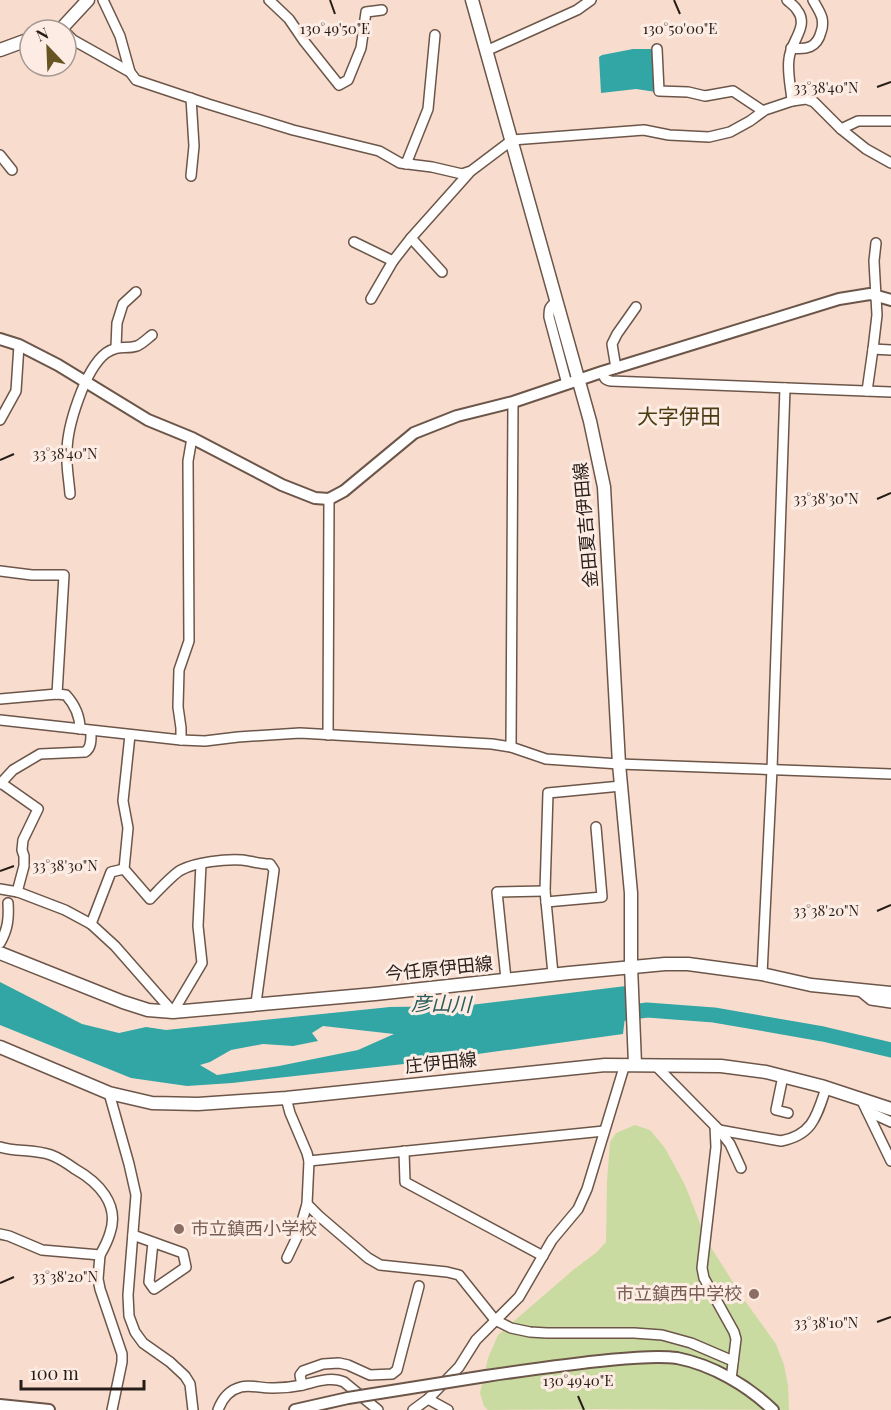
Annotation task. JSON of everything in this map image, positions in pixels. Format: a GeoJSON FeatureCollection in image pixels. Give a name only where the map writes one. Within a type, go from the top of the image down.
{"type":"FeatureCollection","features":[{"type":"Feature","properties":{"kind":"main road"},"geometry":{"type":"LineString","coordinates":[[72,18],[88,0]]}},
{"type":"Feature","properties":{"kind":"main road","name":"金田夏吉伊田線"},"geometry":{"type":"LineString","coordinates":[[471,0],[557,302],[573,382],[590,421],[604,487],[619,764],[631,892],[631,1062]]}},
{"type":"Feature","properties":{"kind":"main road"},"geometry":{"type":"LineString","coordinates":[[0,50],[18,43]]}},
{"type":"Feature","properties":{"kind":"main road","name":"今任原伊田線"},"geometry":{"type":"LineString","coordinates":[[0,953],[123,1002],[148,1010],[173,1012],[665,964],[688,964],[762,974],[811,985],[891,993]]}},
{"type":"Feature","properties":{"kind":"main road","name":"庄伊田線"},"geometry":{"type":"LineString","coordinates":[[0,1047],[109,1093],[152,1102],[186,1104],[286,1098],[631,1062],[655,1065],[721,1066],[766,1072],[891,1109]]}},
{"type":"Feature","properties":{"kind":"street"},"geometry":{"type":"LineString","coordinates":[[103,0],[120,36],[130,72],[136,80],[293,130],[379,151],[400,163],[462,174],[471,171]]}},
{"type":"Feature","properties":{"kind":"street"},"geometry":{"type":"LineString","coordinates":[[269,0],[289,19],[339,84],[348,80],[361,48],[366,12],[382,10]]}},
{"type":"Feature","properties":{"kind":"street"},"geometry":{"type":"LineString","coordinates":[[486,51],[577,10],[591,0]]}},
{"type":"Feature","properties":{"kind":"street"},"geometry":{"type":"LineString","coordinates":[[787,0],[798,10],[801,22],[801,28],[788,59],[792,101]]}},
{"type":"Feature","properties":{"kind":"street"},"geometry":{"type":"LineString","coordinates":[[791,48],[804,50],[813,46],[819,39],[823,25],[822,15],[813,0]]}},
{"type":"Feature","properties":{"kind":"street"},"geometry":{"type":"LineString","coordinates":[[406,164],[428,109],[435,35]]}},
{"type":"Feature","properties":{"kind":"street"},"geometry":{"type":"LineString","coordinates":[[78,43],[130,72]]}},
{"type":"Feature","properties":{"kind":"street"},"geometry":{"type":"LineString","coordinates":[[657,49],[659,91],[688,92],[705,96],[733,91],[763,111]]}},
{"type":"Feature","properties":{"kind":"street"},"geometry":{"type":"LineString","coordinates":[[191,99],[194,146],[191,176]]}},
{"type":"Feature","properties":{"kind":"street"},"geometry":{"type":"LineString","coordinates":[[371,299],[393,261],[411,238],[471,171],[512,140],[644,130],[669,135],[709,137],[730,132],[763,111],[792,101],[806,99],[814,102],[841,129],[867,149],[891,163]]}},
{"type":"Feature","properties":{"kind":"street"},"geometry":{"type":"LineString","coordinates":[[841,129],[858,121],[891,121]]}},
{"type":"Feature","properties":{"kind":"street"},"geometry":{"type":"LineString","coordinates":[[0,155],[12,170]]}},
{"type":"Feature","properties":{"kind":"street"},"geometry":{"type":"LineString","coordinates":[[411,238],[442,272]]}},
{"type":"Feature","properties":{"kind":"street"},"geometry":{"type":"LineString","coordinates":[[354,242],[393,261]]}},
{"type":"Feature","properties":{"kind":"street"},"geometry":{"type":"LineString","coordinates":[[867,391],[877,315],[874,261],[876,243]]}},
{"type":"Feature","properties":{"kind":"street"},"geometry":{"type":"LineString","coordinates":[[116,347],[117,323],[123,304],[136,292]]}},
{"type":"Feature","properties":{"kind":"street"},"geometry":{"type":"LineString","coordinates":[[0,339],[20,345],[58,365],[148,420],[192,438],[282,485],[315,498],[329,499],[344,491],[414,433],[457,416],[513,402],[839,299],[870,294],[891,300]]}},
{"type":"Feature","properties":{"kind":"street"},"geometry":{"type":"LineString","coordinates":[[616,368],[612,344],[636,307]]}},
{"type":"Feature","properties":{"kind":"street"},"geometry":{"type":"LineString","coordinates":[[70,494],[67,451],[70,429],[78,399],[86,381],[100,358],[108,352],[116,347],[137,346],[152,335]]}},
{"type":"Feature","properties":{"kind":"street"},"geometry":{"type":"LineString","coordinates":[[0,420],[16,391],[20,345]]}},
{"type":"Feature","properties":{"kind":"street"},"geometry":{"type":"LineString","coordinates":[[873,349],[891,350]]}},
{"type":"Feature","properties":{"kind":"street"},"geometry":{"type":"LineString","coordinates":[[602,372],[604,378],[611,381],[891,392]]}},
{"type":"Feature","properties":{"kind":"street"},"geometry":{"type":"LineString","coordinates":[[762,974],[785,388]]}},
{"type":"Feature","properties":{"kind":"street"},"geometry":{"type":"LineString","coordinates":[[511,747],[513,402]]}},
{"type":"Feature","properties":{"kind":"street"},"geometry":{"type":"LineString","coordinates":[[181,740],[178,707],[179,670],[189,641],[188,461],[192,438]]}},
{"type":"Feature","properties":{"kind":"street"},"geometry":{"type":"LineString","coordinates":[[328,735],[329,499]]}},
{"type":"Feature","properties":{"kind":"street"},"geometry":{"type":"LineString","coordinates":[[0,571],[32,575],[64,575],[57,694]]}},
{"type":"Feature","properties":{"kind":"street"},"geometry":{"type":"LineString","coordinates":[[0,699],[66,695],[80,718],[80,729]]}},
{"type":"Feature","properties":{"kind":"street"},"geometry":{"type":"LineString","coordinates":[[0,720],[181,740],[205,741],[300,733],[492,744],[511,747],[546,759],[619,764],[891,774]]}},
{"type":"Feature","properties":{"kind":"street"},"geometry":{"type":"LineString","coordinates":[[17,892],[24,866],[23,840],[38,809],[1,784],[13,770],[40,754],[85,752],[90,747],[92,731]]}},
{"type":"Feature","properties":{"kind":"street"},"geometry":{"type":"LineString","coordinates":[[130,735],[123,801],[128,828],[124,869],[150,899],[181,870],[201,864],[242,860],[256,864],[270,864],[274,870],[256,1003]]}},
{"type":"Feature","properties":{"kind":"street"},"geometry":{"type":"LineString","coordinates":[[553,974],[545,891],[548,794],[621,786]]}},
{"type":"Feature","properties":{"kind":"street"},"geometry":{"type":"LineString","coordinates":[[546,902],[602,897],[596,827]]}},
{"type":"Feature","properties":{"kind":"street"},"geometry":{"type":"LineString","coordinates":[[0,889],[17,892],[65,910],[92,924],[115,946],[173,1012],[202,963],[198,926],[201,864]]}},
{"type":"Feature","properties":{"kind":"street"},"geometry":{"type":"LineString","coordinates":[[92,924],[111,872],[124,869]]}},
{"type":"Feature","properties":{"kind":"street"},"geometry":{"type":"LineString","coordinates":[[506,979],[497,892],[545,891]]}},
{"type":"Feature","properties":{"kind":"street"},"geometry":{"type":"LineString","coordinates":[[0,943],[6,933],[9,920],[8,903]]}},
{"type":"Feature","properties":{"kind":"street"},"geometry":{"type":"LineString","coordinates":[[860,991],[871,1000],[891,1003]]}},
{"type":"Feature","properties":{"kind":"street"},"geometry":{"type":"LineString","coordinates":[[413,1410],[428,1400],[459,1366],[476,1340],[519,1297],[552,1240],[578,1209],[587,1189],[604,1131],[631,1062]]}},
{"type":"Feature","properties":{"kind":"street"},"geometry":{"type":"LineString","coordinates":[[655,1065],[717,1128],[730,1144],[741,1168]]}},
{"type":"Feature","properties":{"kind":"street"},"geometry":{"type":"LineString","coordinates":[[783,1076],[776,1110],[788,1113]]}},
{"type":"Feature","properties":{"kind":"street"},"geometry":{"type":"LineString","coordinates":[[717,1128],[781,1141],[790,1139],[808,1128],[816,1119],[826,1088]]}},
{"type":"Feature","properties":{"kind":"street"},"geometry":{"type":"LineString","coordinates":[[109,1093],[136,1195],[128,1295],[129,1316],[135,1332],[143,1343],[185,1376],[190,1384],[193,1410]]}},
{"type":"Feature","properties":{"kind":"street"},"geometry":{"type":"LineString","coordinates":[[286,1098],[309,1161],[307,1204],[298,1235],[287,1258]]}},
{"type":"Feature","properties":{"kind":"street"},"geometry":{"type":"LineString","coordinates":[[861,1099],[891,1161]]}},
{"type":"Feature","properties":{"kind":"street"},"geometry":{"type":"LineString","coordinates":[[867,1111],[891,1122]]}},
{"type":"Feature","properties":{"kind":"street"},"geometry":{"type":"LineString","coordinates":[[717,1128],[702,1268],[704,1278],[736,1339],[731,1379]]}},
{"type":"Feature","properties":{"kind":"street"},"geometry":{"type":"LineString","coordinates":[[309,1161],[604,1131]]}},
{"type":"Feature","properties":{"kind":"street"},"geometry":{"type":"LineString","coordinates":[[0,1148],[52,1155],[98,1184],[112,1209],[111,1231],[100,1254],[98,1279],[122,1354],[112,1410]]}},
{"type":"Feature","properties":{"kind":"street"},"geometry":{"type":"LineString","coordinates":[[404,1151],[405,1182],[543,1256]]}},
{"type":"Feature","properties":{"kind":"street"},"geometry":{"type":"LineString","coordinates":[[307,1204],[368,1258],[380,1265],[459,1275],[495,1320],[511,1328],[547,1333],[662,1335],[691,1343],[733,1361]]}},
{"type":"Feature","properties":{"kind":"street"},"geometry":{"type":"LineString","coordinates":[[0,1234],[42,1250],[100,1254]]}},
{"type":"Feature","properties":{"kind":"street"},"geometry":{"type":"LineString","coordinates":[[133,1235],[183,1252],[186,1267],[154,1289],[149,1282],[153,1242]]}},
{"type":"Feature","properties":{"kind":"street"},"geometry":{"type":"LineString","coordinates":[[302,1385],[300,1375],[303,1371],[323,1364],[348,1365],[370,1375],[392,1374],[397,1370],[419,1286]]}},
{"type":"Feature","properties":{"kind":"street"},"geometry":{"type":"LineString","coordinates":[[295,1410],[332,1406],[348,1398],[486,1376],[635,1357],[676,1358],[701,1365],[731,1379],[762,1399],[774,1410]]}},
{"type":"Feature","properties":{"kind":"street"},"geometry":{"type":"LineString","coordinates":[[218,1410],[223,1399],[231,1391],[243,1386],[271,1389],[338,1379],[378,1410]]}},
{"type":"Feature","properties":{"kind":"street"},"geometry":{"type":"LineString","coordinates":[[428,1400],[448,1410]]}},
{"type":"Feature","properties":{"kind":"street"},"geometry":{"type":"LineString","coordinates":[[0,1404],[49,1410]]}},
{"type":"Feature","properties":{"kind":"green space"},"geometry":{"type":"Polygon","coordinates":[[[635,1125],[650,1130],[665,1148],[685,1185],[707,1241],[745,1301],[776,1344],[788,1385],[789,1410],[488,1410],[484,1406],[480,1393],[488,1358],[498,1335],[606,1242],[610,1142],[616,1133],[635,1125]]]}},
{"type":"Feature","properties":{"kind":"water"},"geometry":{"type":"Polygon","coordinates":[[[633,49],[652,49],[656,92],[636,89],[601,93],[599,57],[633,49]]]}},
{"type":"Feature","properties":{"kind":"water"},"geometry":{"type":"Polygon","coordinates":[[[0,982],[82,1024],[119,1033],[146,1027],[166,1030],[390,1007],[462,1006],[626,986],[623,1034],[413,1063],[187,1086],[131,1078],[0,1025],[0,982]],[[323,1026],[312,1033],[318,1041],[293,1046],[263,1044],[231,1050],[200,1065],[217,1075],[279,1066],[358,1050],[394,1034],[323,1026]]]}},
{"type":"Feature","properties":{"kind":"waterway","name":"彦山川"},"geometry":{"type":"LineString","coordinates":[[619,1014],[647,1010],[714,1015],[823,1034],[891,1050]]}},
{"type":"Feature","properties":{"kind":"place","name":"市立鎮西小学校"},"geometry":{"type":"Point","coordinates":[179,1229]}},
{"type":"Feature","properties":{"kind":"place","name":"市立鎮西中学校"},"geometry":{"type":"Point","coordinates":[754,1294]}},
{"type":"Feature","properties":{"kind":"district","name":"大字伊田"},"geometry":{"type":"Point","coordinates":[679,417]}}]}
